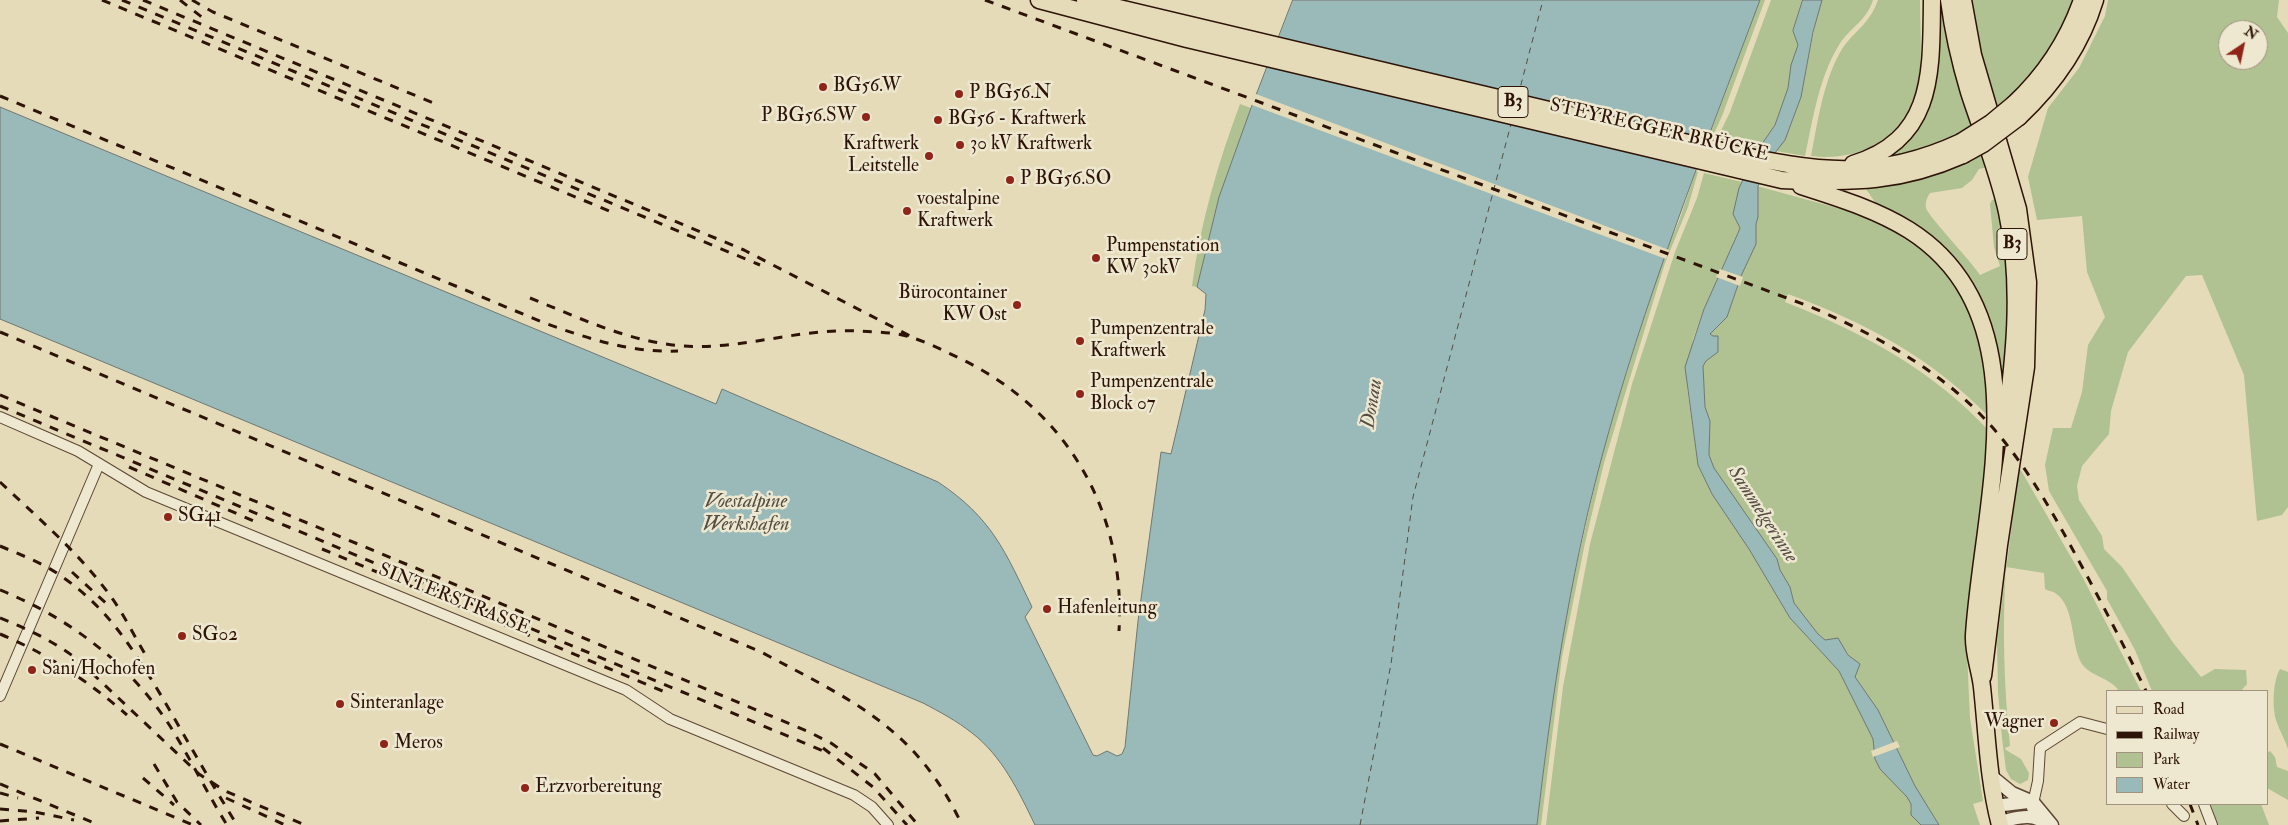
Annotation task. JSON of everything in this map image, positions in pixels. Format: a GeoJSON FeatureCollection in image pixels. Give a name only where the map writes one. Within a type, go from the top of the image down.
{"type":"FeatureCollection","features":[{"type":"Feature","properties":{"kind":"main road","name":"B3"},"geometry":{"type":"LineString","coordinates":[[1039,0],[1189,33]]}},
{"type":"Feature","properties":{"kind":"main road","name":"B3"},"geometry":{"type":"LineString","coordinates":[[1085,0],[1189,33]]}},
{"type":"Feature","properties":{"kind":"main road"},"geometry":{"type":"LineString","coordinates":[[1832,182],[1897,141],[1915,118],[1924,101],[1929,80],[1932,0]]}},
{"type":"Feature","properties":{"kind":"main road","name":"B3"},"geometry":{"type":"LineString","coordinates":[[1949,0],[1953,27],[1967,83],[2007,211],[2015,262],[2015,349],[2002,448],[1991,493]]}},
{"type":"Feature","properties":{"kind":"main road","name":"B3"},"geometry":{"type":"LineString","coordinates":[[1963,0],[1973,55],[2018,208],[2026,260],[2028,300],[2026,367],[1990,610],[1988,649],[1982,686]]}},
{"type":"Feature","properties":{"kind":"main road","name":"B3"},"geometry":{"type":"LineString","coordinates":[[2016,111],[2067,37],[2082,0]]}},
{"type":"Feature","properties":{"kind":"main road","name":"B3"},"geometry":{"type":"LineString","coordinates":[[1832,182],[1871,181],[1901,177],[1931,168],[1962,149],[1983,144],[2016,111],[2044,90],[2069,58],[2084,29],[2095,0]]}},
{"type":"Feature","properties":{"kind":"main road","name":"STEYREGGER BRÜCKE"},"geometry":{"type":"LineString","coordinates":[[1189,33],[1782,180],[1832,182]]}},
{"type":"Feature","properties":{"kind":"main road","name":"STEYREGGER BRÜCKE"},"geometry":{"type":"LineString","coordinates":[[1189,33],[1783,164],[1832,182]]}},
{"type":"Feature","properties":{"kind":"main road","name":"B3"},"geometry":{"type":"LineString","coordinates":[[1832,182],[1871,210],[1910,231],[1944,260],[1970,297],[1988,340],[1994,378],[1995,436],[1991,493],[1976,602],[1973,647],[1982,686],[1990,776],[1998,818]]}},
{"type":"Feature","properties":{"kind":"street","name":"SINTERSTRASSE"},"geometry":{"type":"LineString","coordinates":[[0,417],[57,441],[146,492],[626,690],[670,719],[854,796],[872,807],[888,825]]}},
{"type":"Feature","properties":{"kind":"street"},"geometry":{"type":"LineString","coordinates":[[0,696],[99,464]]}},
{"type":"Feature","properties":{"kind":"street"},"geometry":{"type":"LineString","coordinates":[[2030,816],[2037,785],[2038,752],[2042,745],[2080,722],[2106,730]]}},
{"type":"Feature","properties":{"kind":"street"},"geometry":{"type":"LineString","coordinates":[[1990,776],[2012,793],[2033,802],[2050,825]]}},
{"type":"Feature","properties":{"kind":"street"},"geometry":{"type":"LineString","coordinates":[[1998,818],[2023,802],[2033,802]]}},
{"type":"Feature","properties":{"kind":"street"},"geometry":{"type":"LineString","coordinates":[[2173,805],[2184,816]]}},
{"type":"Feature","properties":{"kind":"street"},"geometry":{"type":"LineString","coordinates":[[2204,805],[2212,825]]}},
{"type":"Feature","properties":{"kind":"street"},"geometry":{"type":"LineString","coordinates":[[1998,818],[2030,816],[2041,819],[2050,825]]}},
{"type":"Feature","properties":{"kind":"green space"},"geometry":{"type":"Polygon","coordinates":[[[1760,0],[1765,0],[1722,116],[1712,138],[1709,137],[1760,0]]]}},
{"type":"Feature","properties":{"kind":"green space"},"geometry":{"type":"Polygon","coordinates":[[[1771,0],[1803,0],[1793,31],[1798,45],[1791,65],[1788,88],[1775,125],[1759,148],[1717,139],[1730,112],[1771,0]]]}},
{"type":"Feature","properties":{"kind":"green space"},"geometry":{"type":"Polygon","coordinates":[[[1822,0],[1873,0],[1866,14],[1843,39],[1832,57],[1822,84],[1805,156],[1776,151],[1786,135],[1800,98],[1822,0]]]}},
{"type":"Feature","properties":{"kind":"green space"},"geometry":{"type":"Polygon","coordinates":[[[1878,0],[1920,0],[1920,69],[1916,90],[1909,109],[1899,125],[1886,138],[1870,147],[1852,154],[1833,157],[1811,156],[1822,101],[1830,74],[1842,49],[1862,27],[1878,0]]]}},
{"type":"Feature","properties":{"kind":"green space"},"geometry":{"type":"Polygon","coordinates":[[[1936,0],[1943,0],[1975,124],[1933,146],[1885,159],[1911,131],[1936,0]]]}},
{"type":"Feature","properties":{"kind":"green space"},"geometry":{"type":"Polygon","coordinates":[[[1971,0],[2077,0],[2068,22],[2023,89],[2014,92],[1998,108],[1977,37],[1971,0]]]}},
{"type":"Feature","properties":{"kind":"green space"},"geometry":{"type":"Polygon","coordinates":[[[2108,0],[2279,0],[2277,17],[2288,33],[2288,507],[2282,515],[2257,521],[2244,375],[2202,275],[2186,276],[2128,352],[2111,411],[2109,434],[2082,466],[2077,486],[2079,500],[2102,536],[2104,549],[2122,567],[2174,644],[2201,677],[2215,669],[2246,670],[2247,684],[2242,690],[2152,690],[2135,650],[2107,599],[2107,591],[2049,491],[2045,465],[2053,428],[2071,428],[2082,392],[2088,345],[2105,317],[2087,272],[2082,216],[2037,220],[2028,177],[2048,108],[2079,68],[2105,16],[2108,0]]]}},
{"type":"Feature","properties":{"kind":"green space"},"geometry":{"type":"Polygon","coordinates":[[[1240,104],[1251,108],[1219,197],[1197,287],[1192,286],[1195,263],[1211,194],[1240,104]]]}},
{"type":"Feature","properties":{"kind":"green space"},"geometry":{"type":"Polygon","coordinates":[[[1982,154],[1988,167],[1979,169],[1972,180],[1962,188],[1930,193],[1926,200],[1926,208],[1980,275],[2000,266],[1994,247],[1990,204],[1992,200],[1998,198],[2011,303],[2001,422],[1980,306],[1877,205],[1866,189],[1919,180],[1959,166],[1982,154]]]}},
{"type":"Feature","properties":{"kind":"green space"},"geometry":{"type":"Polygon","coordinates":[[[1696,171],[1698,172],[1688,207],[1665,263],[1604,463],[1585,543],[1562,657],[1541,825],[1537,825],[1557,661],[1600,462],[1663,258],[1679,221],[1696,171]]]}},
{"type":"Feature","properties":{"kind":"green space"},"geometry":{"type":"Polygon","coordinates":[[[1704,173],[1742,182],[1735,219],[1740,228],[1704,309],[1693,339],[1687,387],[1698,465],[1712,494],[1749,549],[1790,618],[1839,671],[1858,705],[1873,739],[1873,746],[1895,783],[1907,797],[1911,804],[1910,810],[1921,825],[1546,825],[1563,687],[1590,544],[1632,384],[1675,252],[1697,198],[1704,173]]]}},
{"type":"Feature","properties":{"kind":"green space"},"geometry":{"type":"Polygon","coordinates":[[[1757,186],[1852,212],[1860,211],[1899,229],[1950,274],[1982,336],[1991,419],[1969,397],[1922,360],[1897,344],[1845,317],[1788,294],[1785,302],[1842,326],[1895,355],[1945,390],[1990,432],[1969,619],[1967,654],[1970,718],[1983,801],[1973,804],[1980,825],[1939,825],[1915,786],[1878,710],[1855,677],[1852,660],[1838,639],[1825,640],[1818,634],[1794,603],[1790,587],[1780,570],[1777,559],[1713,468],[1709,455],[1710,421],[1705,407],[1703,366],[1706,361],[1718,352],[1717,336],[1710,334],[1727,317],[1741,276],[1756,244],[1758,217],[1757,186]]]}},
{"type":"Feature","properties":{"kind":"green space"},"geometry":{"type":"Polygon","coordinates":[[[2019,467],[2083,578],[2140,690],[2118,690],[2111,683],[2090,672],[2082,664],[2078,656],[2070,616],[2062,599],[2055,593],[2045,589],[2044,573],[2006,567],[2019,467]]]}},
{"type":"Feature","properties":{"kind":"green space"},"geometry":{"type":"Polygon","coordinates":[[[2006,573],[2004,656],[2010,746],[2005,748],[2021,759],[2029,773],[2028,780],[2020,784],[2011,779],[2006,770],[1998,692],[1997,642],[2006,573]]]}},
{"type":"Feature","properties":{"kind":"green space"},"geometry":{"type":"Polygon","coordinates":[[[2280,669],[2288,672],[2288,749],[2277,724],[2274,708],[2275,687],[2280,669]]]}},
{"type":"Feature","properties":{"kind":"green space"},"geometry":{"type":"Polygon","coordinates":[[[2270,751],[2275,757],[2277,767],[2288,771],[2288,800],[2268,789],[2268,752],[2270,751]]]}},
{"type":"Feature","properties":{"kind":"green space"},"geometry":{"type":"Polygon","coordinates":[[[2211,805],[2261,805],[2269,825],[2218,825],[2211,805]]]}},
{"type":"Feature","properties":{"kind":"water"},"geometry":{"type":"Polygon","coordinates":[[[1293,0],[1760,0],[1655,286],[1601,460],[1579,550],[1562,641],[1537,825],[1035,825],[1009,775],[983,742],[948,717],[923,703],[0,319],[0,107],[716,404],[722,389],[938,482],[972,509],[1005,552],[1032,607],[1025,617],[1093,755],[1097,756],[1107,751],[1117,756],[1122,754],[1125,747],[1138,621],[1161,452],[1171,454],[1205,310],[1206,294],[1197,287],[1219,197],[1293,0]]]}},
{"type":"Feature","properties":{"kind":"water"},"geometry":{"type":"Polygon","coordinates":[[[1803,0],[1822,0],[1813,32],[1801,97],[1785,140],[1771,158],[1758,186],[1756,244],[1741,276],[1727,317],[1710,334],[1718,336],[1718,352],[1706,361],[1703,366],[1705,407],[1710,421],[1709,455],[1714,468],[1777,559],[1780,570],[1790,587],[1794,603],[1818,634],[1825,640],[1838,638],[1848,655],[1860,664],[1855,677],[1878,710],[1915,786],[1939,825],[1921,825],[1911,815],[1911,804],[1907,797],[1880,769],[1875,759],[1873,739],[1839,671],[1790,618],[1749,549],[1712,494],[1698,465],[1685,367],[1704,309],[1740,228],[1733,214],[1739,188],[1755,154],[1775,125],[1788,88],[1791,65],[1798,45],[1793,31],[1803,0]]]}},
{"type":"Feature","properties":{"kind":"pier"},"geometry":{"type":"Polygon","coordinates":[[[1256,94],[1669,250],[1666,259],[1252,105],[1250,104],[1253,96],[1256,94]]]}},
{"type":"Feature","properties":{"kind":"pier"},"geometry":{"type":"Polygon","coordinates":[[[1720,269],[1743,277],[1740,286],[1716,277],[1720,269]]]}},
{"type":"Feature","properties":{"kind":"pier"},"geometry":{"type":"Polygon","coordinates":[[[1897,741],[1900,747],[1873,757],[1871,751],[1897,741]]]}},
{"type":"Feature","properties":{"kind":"ferry route"},"geometry":{"type":"LineString","coordinates":[[1518,96],[1543,0]]}},
{"type":"Feature","properties":{"kind":"ferry route"},"geometry":{"type":"LineString","coordinates":[[1360,825],[1391,664],[1413,497],[1511,124]]}},
{"type":"Feature","properties":{"kind":"railway"},"geometry":{"type":"LineString","coordinates":[[102,0],[614,213]]}},
{"type":"Feature","properties":{"kind":"railway"},"geometry":{"type":"LineString","coordinates":[[122,0],[760,265]]}},
{"type":"Feature","properties":{"kind":"railway"},"geometry":{"type":"LineString","coordinates":[[143,0],[744,250],[912,337]]}},
{"type":"Feature","properties":{"kind":"railway"},"geometry":{"type":"LineString","coordinates":[[180,0],[208,22]]}},
{"type":"Feature","properties":{"kind":"railway"},"geometry":{"type":"LineString","coordinates":[[192,0],[213,12],[436,104]]}},
{"type":"Feature","properties":{"kind":"railway"},"geometry":{"type":"LineString","coordinates":[[985,0],[1811,307],[1867,333],[1903,354],[1937,377],[1974,408],[1993,428],[2026,471],[2067,539],[2145,690]]}},
{"type":"Feature","properties":{"kind":"railway"},"geometry":{"type":"LineString","coordinates":[[0,96],[542,322],[575,334],[625,347],[643,350],[678,351]]}},
{"type":"Feature","properties":{"kind":"railway"},"geometry":{"type":"LineString","coordinates":[[530,298],[605,328],[663,344],[683,346],[727,345],[814,333],[858,331],[906,336],[925,342],[959,358],[997,380],[1031,406],[1059,436],[1082,469],[1100,506],[1112,545],[1119,587],[1119,631]]}},
{"type":"Feature","properties":{"kind":"railway"},"geometry":{"type":"LineString","coordinates":[[0,332],[761,652],[852,702],[902,740],[924,763],[944,791],[962,825]]}},
{"type":"Feature","properties":{"kind":"railway"},"geometry":{"type":"LineString","coordinates":[[0,395],[807,731],[831,743],[875,774],[918,825]]}},
{"type":"Feature","properties":{"kind":"railway"},"geometry":{"type":"LineString","coordinates":[[0,406],[828,753]]}},
{"type":"Feature","properties":{"kind":"railway"},"geometry":{"type":"LineString","coordinates":[[129,467],[256,522]]}},
{"type":"Feature","properties":{"kind":"railway"},"geometry":{"type":"LineString","coordinates":[[0,482],[57,536],[97,579],[120,610],[148,659]]}},
{"type":"Feature","properties":{"kind":"railway"},"geometry":{"type":"LineString","coordinates":[[0,546],[54,571],[93,602],[119,631],[151,679],[237,825]]}},
{"type":"Feature","properties":{"kind":"railway"},"geometry":{"type":"LineString","coordinates":[[322,549],[665,692]]}},
{"type":"Feature","properties":{"kind":"railway"},"geometry":{"type":"LineString","coordinates":[[72,572],[109,606]]}},
{"type":"Feature","properties":{"kind":"railway"},"geometry":{"type":"LineString","coordinates":[[0,590],[50,614],[73,629],[96,645],[136,682],[170,726],[227,825]]}},
{"type":"Feature","properties":{"kind":"railway"},"geometry":{"type":"LineString","coordinates":[[0,618],[40,636],[77,659],[199,774],[225,791],[305,825]]}},
{"type":"Feature","properties":{"kind":"railway"},"geometry":{"type":"LineString","coordinates":[[0,634],[35,650],[67,669],[127,715]]}},
{"type":"Feature","properties":{"kind":"railway"},"geometry":{"type":"LineString","coordinates":[[0,744],[193,825]]}},
{"type":"Feature","properties":{"kind":"railway"},"geometry":{"type":"LineString","coordinates":[[823,748],[873,787],[907,825]]}},
{"type":"Feature","properties":{"kind":"railway"},"geometry":{"type":"LineString","coordinates":[[154,764],[177,802],[201,825]]}},
{"type":"Feature","properties":{"kind":"railway"},"geometry":{"type":"LineString","coordinates":[[143,778],[174,805]]}},
{"type":"Feature","properties":{"kind":"railway"},"geometry":{"type":"LineString","coordinates":[[0,784],[99,825]]}},
{"type":"Feature","properties":{"kind":"railway"},"geometry":{"type":"LineString","coordinates":[[0,793],[18,798]]}},
{"type":"Feature","properties":{"kind":"railway"},"geometry":{"type":"LineString","coordinates":[[226,798],[285,825]]}},
{"type":"Feature","properties":{"kind":"railway"},"geometry":{"type":"LineString","coordinates":[[2190,805],[2198,825]]}},
{"type":"Feature","properties":{"kind":"railway"},"geometry":{"type":"LineString","coordinates":[[0,809],[35,812],[74,820]]}},
{"type":"Feature","properties":{"kind":"railway"},"geometry":{"type":"LineString","coordinates":[[0,821],[39,818]]}},
{"type":"Feature","properties":{"kind":"place","name":"BG56.W"},"geometry":{"type":"Point","coordinates":[823,87]}},
{"type":"Feature","properties":{"kind":"place","name":"P BG56.N"},"geometry":{"type":"Point","coordinates":[959,94]}},
{"type":"Feature","properties":{"kind":"place","name":"P BG56.SW"},"geometry":{"type":"Point","coordinates":[866,117]}},
{"type":"Feature","properties":{"kind":"place","name":"BG56 - Kraftwerk"},"geometry":{"type":"Point","coordinates":[938,120]}},
{"type":"Feature","properties":{"kind":"place","name":"30 kV Kraftwerk"},"geometry":{"type":"Point","coordinates":[960,145]}},
{"type":"Feature","properties":{"kind":"place","name":"Kraftwerk Leitstelle"},"geometry":{"type":"Point","coordinates":[929,156]}},
{"type":"Feature","properties":{"kind":"place","name":"P BG56.SO"},"geometry":{"type":"Point","coordinates":[1010,180]}},
{"type":"Feature","properties":{"kind":"place","name":"voestalpine Kraftwerk"},"geometry":{"type":"Point","coordinates":[907,211]}},
{"type":"Feature","properties":{"kind":"place","name":"Pumpenstation KW 30kV"},"geometry":{"type":"Point","coordinates":[1096,258]}},
{"type":"Feature","properties":{"kind":"place","name":"Bürocontainer KW Ost"},"geometry":{"type":"Point","coordinates":[1017,305]}},
{"type":"Feature","properties":{"kind":"place","name":"Pumpenzentrale Kraftwerk"},"geometry":{"type":"Point","coordinates":[1080,341]}},
{"type":"Feature","properties":{"kind":"place","name":"Pumpenzentrale Block 07"},"geometry":{"type":"Point","coordinates":[1080,394]}},
{"type":"Feature","properties":{"kind":"place","name":"SG41"},"geometry":{"type":"Point","coordinates":[168,517]}},
{"type":"Feature","properties":{"kind":"place","name":"Hafenleitung"},"geometry":{"type":"Point","coordinates":[1047,609]}},
{"type":"Feature","properties":{"kind":"place","name":"SG02"},"geometry":{"type":"Point","coordinates":[182,636]}},
{"type":"Feature","properties":{"kind":"place","name":"Sani/Hochofen"},"geometry":{"type":"Point","coordinates":[32,670]}},
{"type":"Feature","properties":{"kind":"place","name":"Sinteranlage"},"geometry":{"type":"Point","coordinates":[340,704]}},
{"type":"Feature","properties":{"kind":"place","name":"Wagner"},"geometry":{"type":"Point","coordinates":[2054,723]}},
{"type":"Feature","properties":{"kind":"place","name":"Meros"},"geometry":{"type":"Point","coordinates":[384,744]}},
{"type":"Feature","properties":{"kind":"place","name":"Erzvorbereitung"},"geometry":{"type":"Point","coordinates":[525,788]}},
{"type":"Feature","properties":{"kind":"water label","name":"Donau"},"geometry":{"type":"Point","coordinates":[1373,404]}},
{"type":"Feature","properties":{"kind":"water label","name":"Voestalpine Werkshafen"},"geometry":{"type":"Point","coordinates":[746,514]}},
{"type":"Feature","properties":{"kind":"water label","name":"Sammelgerinne"},"geometry":{"type":"Point","coordinates":[1762,515]}}]}
